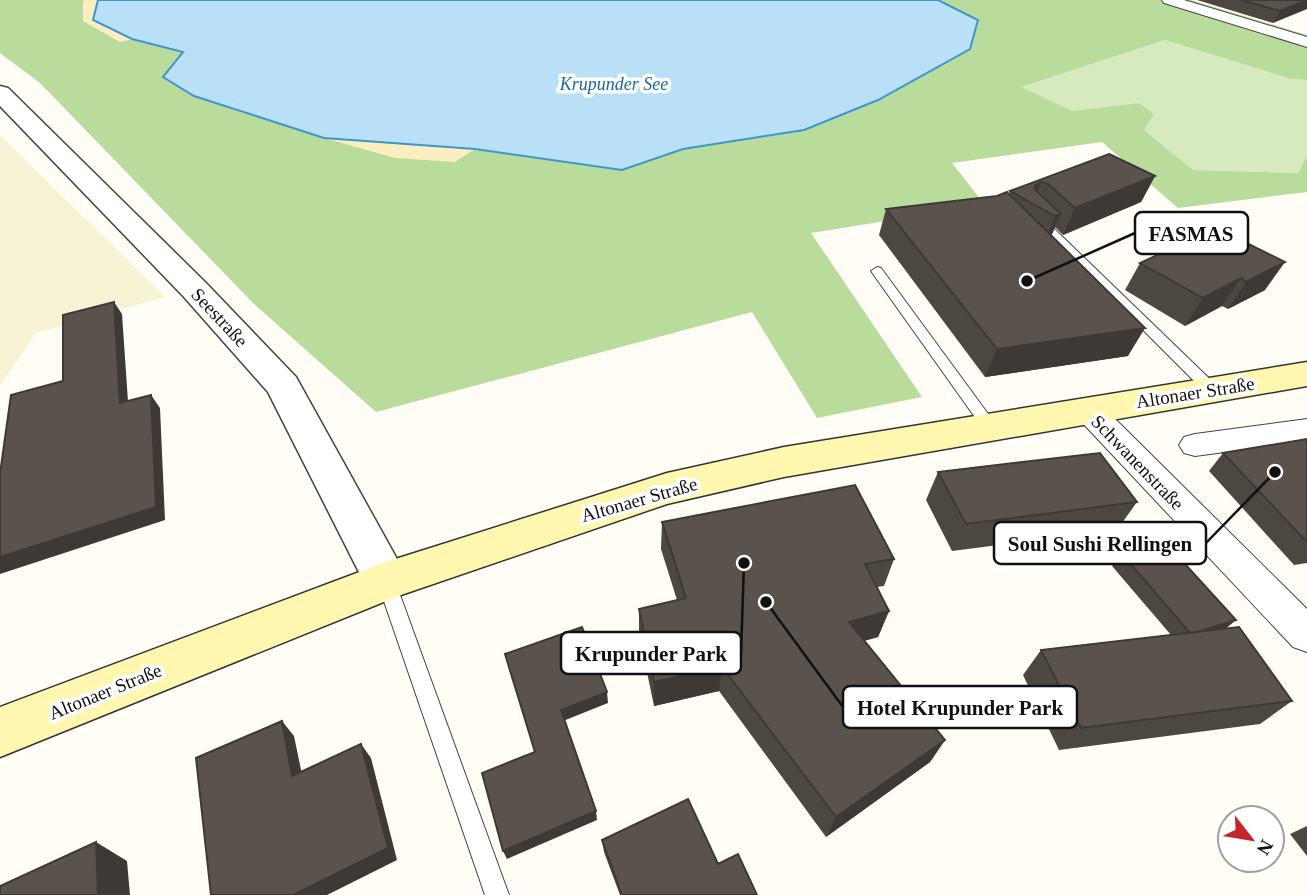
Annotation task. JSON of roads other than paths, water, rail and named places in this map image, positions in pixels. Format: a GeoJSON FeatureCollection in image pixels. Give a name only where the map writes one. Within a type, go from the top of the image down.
{"type":"FeatureCollection","features":[{"type":"Feature","properties":{"kind":"main road","name":"Altonaer Straße"},"geometry":{"type":"LineString","coordinates":[[0,732],[386,581],[667,489],[784,462],[1307,374]]}},
{"type":"Feature","properties":{"kind":"street"},"geometry":{"type":"LineString","coordinates":[[1169,0],[1307,41]]}},
{"type":"Feature","properties":{"kind":"street","name":"Seestraße"},"geometry":{"type":"LineString","coordinates":[[0,93],[195,290],[283,386],[386,581]]}},
{"type":"Feature","properties":{"kind":"street","name":"Schwanenstraße"},"geometry":{"type":"LineString","coordinates":[[1087,409],[1307,635]]}},
{"type":"Feature","properties":{"kind":"street"},"geometry":{"type":"LineString","coordinates":[[1195,445],[1307,430]]}},
{"type":"Feature","properties":{"kind":"lane"},"geometry":{"type":"LineString","coordinates":[[1032,214],[1211,389]]}},
{"type":"Feature","properties":{"kind":"lane"},"geometry":{"type":"LineString","coordinates":[[877,271],[989,426]]}},
{"type":"Feature","properties":{"kind":"lane"},"geometry":{"type":"LineString","coordinates":[[386,581],[497,895]]}},
{"type":"Feature","properties":{"kind":"water","name":"Krupunder See"},"geometry":{"type":"Polygon","coordinates":[[[98,0],[938,0],[978,20],[970,49],[878,100],[804,130],[683,149],[622,170],[475,149],[324,138],[194,96],[163,77],[183,52],[132,39],[93,20],[98,0]]]}},
{"type":"Feature","properties":{"kind":"place","name":"FASMAS"},"geometry":{"type":"Point","coordinates":[1027,281]}},
{"type":"Feature","properties":{"kind":"place","name":"Soul Sushi Rellingen"},"geometry":{"type":"Point","coordinates":[1275,472]}},
{"type":"Feature","properties":{"kind":"place","name":"Krupunder Park"},"geometry":{"type":"Point","coordinates":[744,563]}},
{"type":"Feature","properties":{"kind":"place","name":"Hotel Krupunder Park"},"geometry":{"type":"Point","coordinates":[766,602]}}]}
